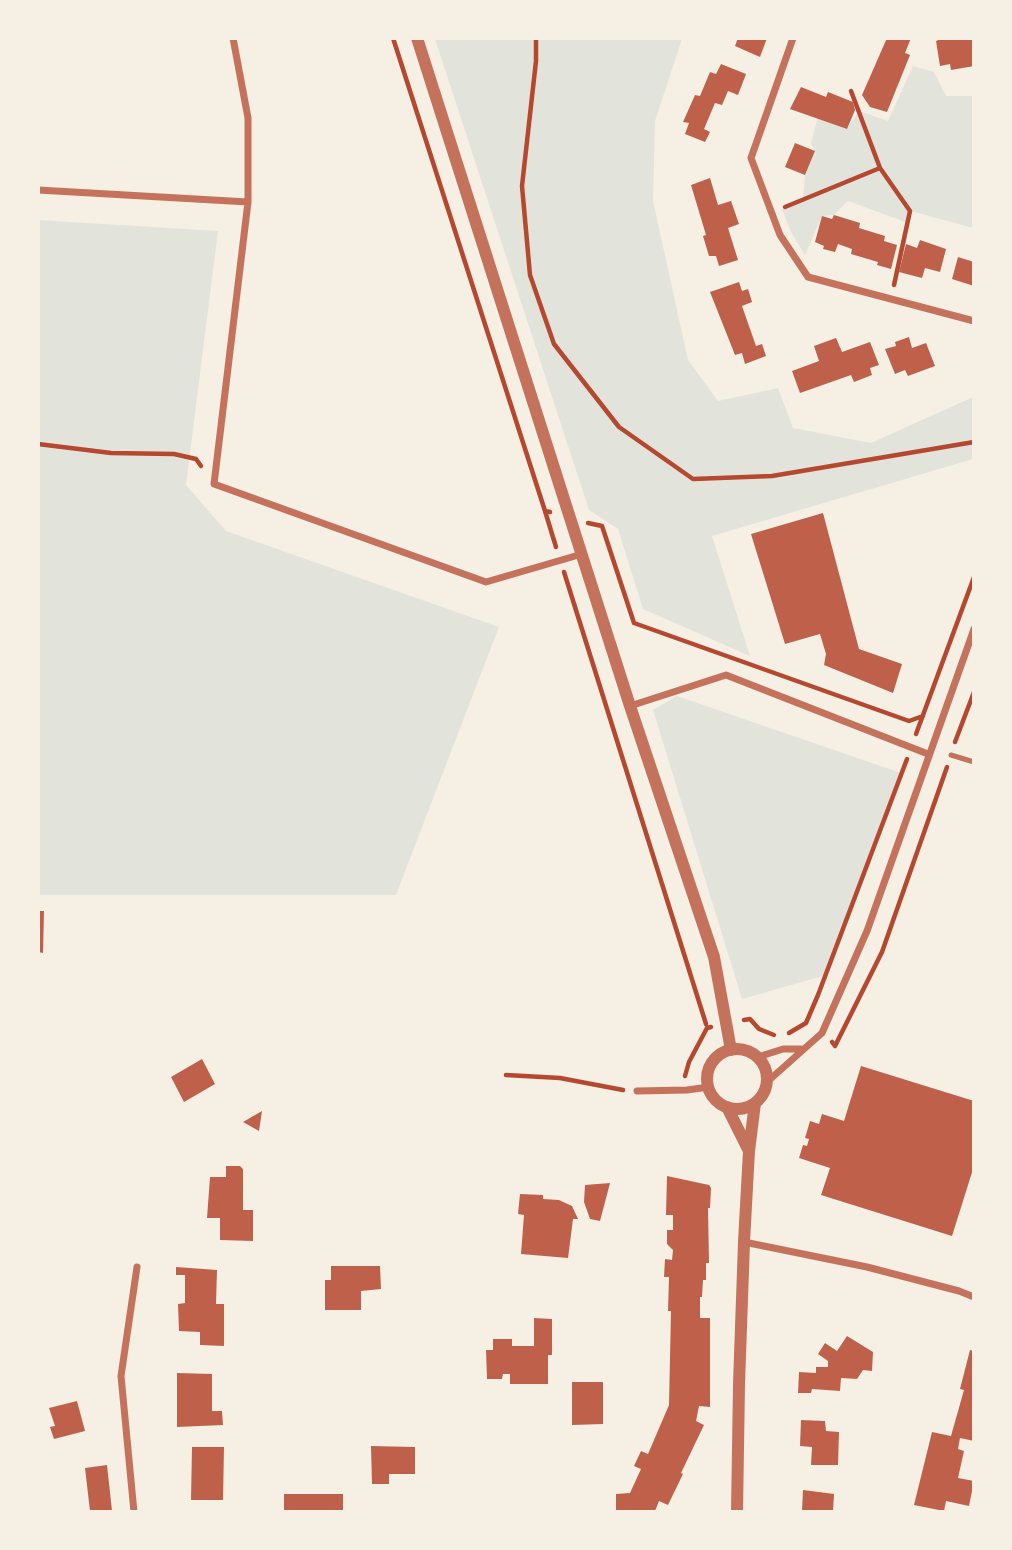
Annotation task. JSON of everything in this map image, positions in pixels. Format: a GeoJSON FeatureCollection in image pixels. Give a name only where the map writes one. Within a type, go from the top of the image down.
{"type":"FeatureCollection","features":[{"type":"Feature","properties":{"kind":"street"},"geometry":{"type":"LineString","coordinates":[[233,38],[248,118],[248,202],[214,484],[486,582],[583,554]]}},
{"type":"Feature","properties":{"kind":"street"},"geometry":{"type":"LineString","coordinates":[[417,38],[630,706],[714,957],[731,1050]]}},
{"type":"Feature","properties":{"kind":"street"},"geometry":{"type":"LineString","coordinates":[[793,38],[751,158],[780,235],[808,277],[974,321]]}},
{"type":"Feature","properties":{"kind":"street"},"geometry":{"type":"LineString","coordinates":[[38,190],[248,202]]}},
{"type":"Feature","properties":{"kind":"street"},"geometry":{"type":"LineString","coordinates":[[727,1107],[737,1109],[755,1103],[761,1097],[767,1082],[822,1032],[867,931],[974,629]]}},
{"type":"Feature","properties":{"kind":"street"},"geometry":{"type":"LineString","coordinates":[[630,706],[726,675],[928,754]]}},
{"type":"Feature","properties":{"kind":"street"},"geometry":{"type":"LineString","coordinates":[[758,1057],[783,1049],[802,1048]]}},
{"type":"Feature","properties":{"kind":"street"},"geometry":{"type":"LineString","coordinates":[[749,1152],[727,1107],[712,1095],[709,1087],[710,1068],[722,1054],[741,1049],[758,1057],[766,1073],[767,1082]]}},
{"type":"Feature","properties":{"kind":"street"},"geometry":{"type":"LineString","coordinates":[[637,1091],[709,1087]]}},
{"type":"Feature","properties":{"kind":"street"},"geometry":{"type":"LineString","coordinates":[[737,1511],[744,1242],[749,1152],[755,1103]]}},
{"type":"Feature","properties":{"kind":"street"},"geometry":{"type":"LineString","coordinates":[[744,1242],[867,1267],[974,1297]]}},
{"type":"Feature","properties":{"kind":"street"},"geometry":{"type":"LineString","coordinates":[[134,1511],[121,1376],[136,1267]]}},
{"type":"Feature","properties":{"kind":"lane"},"geometry":{"type":"LineString","coordinates":[[951,755],[974,762]]}},
{"type":"Feature","properties":{"kind":"path"},"geometry":{"type":"LineString","coordinates":[[393,38],[545,510],[707,1028],[689,1062],[685,1077],[687,1090]]}},
{"type":"Feature","properties":{"kind":"path"},"geometry":{"type":"LineString","coordinates":[[536,38],[536,61],[522,186],[530,275],[554,344],[619,427],[693,479],[772,475],[974,442]]}},
{"type":"Feature","properties":{"kind":"path"},"geometry":{"type":"LineString","coordinates":[[851,91],[880,168],[910,211],[891,299]]}},
{"type":"Feature","properties":{"kind":"path"},"geometry":{"type":"LineString","coordinates":[[772,213],[880,168]]}},
{"type":"Feature","properties":{"kind":"path"},"geometry":{"type":"LineString","coordinates":[[38,444],[111,453],[174,454],[196,459],[214,484]]}},
{"type":"Feature","properties":{"kind":"path"},"geometry":{"type":"LineString","coordinates":[[545,510],[602,526],[634,623],[909,721],[923,716]]}},
{"type":"Feature","properties":{"kind":"path"},"geometry":{"type":"LineString","coordinates":[[707,1028],[750,1019],[759,1029],[781,1037],[806,1023],[974,577]]}},
{"type":"Feature","properties":{"kind":"path"},"geometry":{"type":"LineString","coordinates":[[506,1075],[560,1078],[615,1090],[637,1091]]}},
{"type":"Feature","properties":{"kind":"shaded area"},"geometry":{"type":"Polygon","coordinates":[[[435,39],[682,39],[655,121],[653,201],[688,360],[718,401],[778,388],[793,428],[871,443],[973,397],[973,459],[712,536],[750,656],[643,609],[618,529],[589,510],[435,39]]]}},
{"type":"Feature","properties":{"kind":"shaded area"},"geometry":{"type":"Polygon","coordinates":[[[913,66],[934,72],[946,96],[973,96],[973,228],[911,211],[908,223],[848,201],[834,215],[822,216],[805,255],[791,232],[782,209],[803,200],[805,175],[815,152],[811,143],[818,117],[847,129],[859,111],[888,121],[913,66]]]}},
{"type":"Feature","properties":{"kind":"shaded area"},"geometry":{"type":"Polygon","coordinates":[[[38,220],[218,231],[186,485],[226,531],[499,627],[396,895],[39,895],[38,220]]]}},
{"type":"Feature","properties":{"kind":"shaded area"},"geometry":{"type":"Polygon","coordinates":[[[677,696],[901,773],[826,975],[742,999],[653,710],[677,696]]]}},
{"type":"Feature","properties":{"kind":"building"},"geometry":{"type":"Polygon","coordinates":[[[738,38],[767,38],[760,57],[735,46],[738,38]]]}},
{"type":"Feature","properties":{"kind":"building"},"geometry":{"type":"Polygon","coordinates":[[[887,38],[911,38],[905,53],[910,55],[887,112],[870,107],[862,95],[887,38]]]}},
{"type":"Feature","properties":{"kind":"building"},"geometry":{"type":"Polygon","coordinates":[[[943,38],[974,38],[974,66],[951,70],[950,64],[940,66],[936,41],[943,38]]]}},
{"type":"Feature","properties":{"kind":"building"},"geometry":{"type":"Polygon","coordinates":[[[721,64],[746,74],[738,95],[728,91],[722,105],[715,103],[704,129],[710,132],[705,142],[685,134],[689,123],[683,122],[695,95],[700,96],[710,72],[716,74],[721,64]]]}},
{"type":"Feature","properties":{"kind":"building"},"geometry":{"type":"Polygon","coordinates":[[[801,87],[826,97],[828,92],[853,102],[855,110],[847,129],[790,109],[801,87]]]}},
{"type":"Feature","properties":{"kind":"building"},"geometry":{"type":"Polygon","coordinates":[[[795,143],[815,151],[805,175],[785,167],[795,143]]]}},
{"type":"Feature","properties":{"kind":"building"},"geometry":{"type":"Polygon","coordinates":[[[710,178],[718,205],[731,201],[739,224],[728,228],[738,260],[719,266],[716,256],[709,256],[703,236],[706,235],[691,185],[710,178]]]}},
{"type":"Feature","properties":{"kind":"building"},"geometry":{"type":"Polygon","coordinates":[[[834,215],[860,223],[859,228],[885,236],[884,241],[897,245],[891,269],[851,254],[852,249],[838,244],[835,252],[823,249],[824,246],[815,242],[822,216],[832,219],[834,215]]]}},
{"type":"Feature","properties":{"kind":"building"},"geometry":{"type":"Polygon","coordinates":[[[920,240],[946,249],[940,272],[925,268],[922,278],[899,272],[906,244],[917,248],[920,240]]]}},
{"type":"Feature","properties":{"kind":"building"},"geometry":{"type":"Polygon","coordinates":[[[958,257],[974,262],[974,286],[952,279],[958,257]]]}},
{"type":"Feature","properties":{"kind":"building"},"geometry":{"type":"Polygon","coordinates":[[[739,282],[742,291],[748,289],[752,302],[742,306],[756,346],[762,344],[766,356],[745,364],[742,353],[735,355],[710,292],[739,282]]]}},
{"type":"Feature","properties":{"kind":"building"},"geometry":{"type":"Polygon","coordinates":[[[909,337],[912,348],[926,343],[935,366],[908,376],[905,370],[895,374],[885,349],[896,346],[895,342],[909,337]]]}},
{"type":"Feature","properties":{"kind":"building"},"geometry":{"type":"Polygon","coordinates":[[[836,338],[842,352],[870,342],[879,365],[870,368],[872,375],[854,382],[851,375],[800,393],[792,371],[819,361],[814,346],[836,338]]]}},
{"type":"Feature","properties":{"kind":"building"},"geometry":{"type":"Polygon","coordinates":[[[823,513],[859,649],[902,664],[893,693],[824,665],[826,654],[820,634],[785,644],[751,534],[823,513]]]}},
{"type":"Feature","properties":{"kind":"building"},"geometry":{"type":"Polygon","coordinates":[[[38,911],[44,911],[43,953],[38,952],[38,911]]]}},
{"type":"Feature","properties":{"kind":"building"},"geometry":{"type":"Polygon","coordinates":[[[202,1059],[215,1084],[184,1102],[171,1077],[202,1059]]]}},
{"type":"Feature","properties":{"kind":"building"},"geometry":{"type":"Polygon","coordinates":[[[861,1066],[974,1101],[974,1166],[952,1236],[821,1195],[830,1168],[799,1158],[803,1145],[807,1146],[809,1139],[805,1138],[810,1121],[819,1124],[822,1114],[844,1121],[861,1066]]]}},
{"type":"Feature","properties":{"kind":"building"},"geometry":{"type":"Polygon","coordinates":[[[262,1111],[259,1131],[243,1122],[262,1111]]]}},
{"type":"Feature","properties":{"kind":"building"},"geometry":{"type":"Polygon","coordinates":[[[226,1166],[240,1166],[243,1169],[243,1210],[253,1210],[253,1241],[220,1240],[220,1218],[207,1218],[210,1177],[226,1177],[226,1166]]]}},
{"type":"Feature","properties":{"kind":"building"},"geometry":{"type":"Polygon","coordinates":[[[667,1176],[709,1185],[711,1188],[708,1208],[709,1263],[706,1263],[706,1280],[703,1280],[700,1297],[700,1318],[710,1318],[710,1407],[699,1406],[696,1421],[704,1425],[668,1505],[659,1501],[655,1511],[616,1511],[616,1494],[630,1493],[641,1469],[634,1466],[641,1451],[648,1454],[669,1405],[671,1311],[668,1311],[669,1277],[664,1277],[665,1259],[672,1260],[673,1250],[667,1244],[667,1230],[673,1230],[673,1215],[666,1215],[667,1176]]]}},
{"type":"Feature","properties":{"kind":"building"},"geometry":{"type":"Polygon","coordinates":[[[610,1183],[600,1221],[590,1219],[584,1202],[585,1185],[610,1183]]]}},
{"type":"Feature","properties":{"kind":"building"},"geometry":{"type":"Polygon","coordinates":[[[520,1194],[543,1195],[543,1199],[559,1200],[572,1206],[578,1219],[573,1219],[568,1258],[521,1254],[524,1215],[518,1214],[520,1194]]]}},
{"type":"Feature","properties":{"kind":"building"},"geometry":{"type":"Polygon","coordinates":[[[331,1266],[380,1266],[381,1289],[361,1291],[361,1310],[325,1310],[325,1280],[331,1280],[331,1266]]]}},
{"type":"Feature","properties":{"kind":"building"},"geometry":{"type":"Polygon","coordinates":[[[176,1267],[217,1270],[216,1304],[224,1304],[224,1346],[200,1345],[200,1332],[179,1331],[178,1304],[185,1303],[185,1275],[176,1275],[176,1267]]]}},
{"type":"Feature","properties":{"kind":"building"},"geometry":{"type":"Polygon","coordinates":[[[534,1318],[552,1319],[552,1355],[548,1355],[548,1384],[510,1384],[510,1374],[503,1374],[502,1379],[487,1379],[486,1350],[493,1350],[493,1339],[512,1339],[512,1346],[534,1346],[534,1318]]]}},
{"type":"Feature","properties":{"kind":"building"},"geometry":{"type":"Polygon","coordinates":[[[847,1336],[873,1352],[872,1371],[863,1370],[857,1379],[841,1378],[840,1391],[812,1389],[811,1393],[798,1393],[799,1372],[816,1373],[816,1367],[828,1367],[828,1361],[818,1354],[825,1343],[837,1351],[847,1336]]]}},
{"type":"Feature","properties":{"kind":"building"},"geometry":{"type":"Polygon","coordinates":[[[970,1350],[974,1351],[974,1441],[960,1438],[958,1449],[964,1451],[958,1478],[974,1481],[969,1506],[946,1501],[944,1511],[914,1505],[932,1432],[951,1436],[964,1390],[960,1389],[970,1350]]]}},
{"type":"Feature","properties":{"kind":"building"},"geometry":{"type":"Polygon","coordinates":[[[177,1373],[212,1374],[212,1411],[222,1411],[223,1425],[177,1427],[177,1373]]]}},
{"type":"Feature","properties":{"kind":"building"},"geometry":{"type":"Polygon","coordinates":[[[572,1382],[603,1382],[603,1424],[572,1425],[572,1382]]]}},
{"type":"Feature","properties":{"kind":"building"},"geometry":{"type":"Polygon","coordinates":[[[77,1401],[85,1431],[54,1439],[50,1427],[55,1426],[49,1408],[77,1401]]]}},
{"type":"Feature","properties":{"kind":"building"},"geometry":{"type":"Polygon","coordinates":[[[801,1420],[825,1421],[826,1431],[839,1432],[838,1465],[811,1465],[812,1447],[800,1446],[801,1420]]]}},
{"type":"Feature","properties":{"kind":"building"},"geometry":{"type":"Polygon","coordinates":[[[371,1446],[415,1447],[415,1474],[389,1474],[389,1484],[372,1484],[371,1446]]]}},
{"type":"Feature","properties":{"kind":"building"},"geometry":{"type":"Polygon","coordinates":[[[192,1447],[224,1447],[223,1500],[191,1500],[192,1447]]]}},
{"type":"Feature","properties":{"kind":"building"},"geometry":{"type":"Polygon","coordinates":[[[107,1465],[112,1511],[90,1511],[85,1468],[107,1465]]]}},
{"type":"Feature","properties":{"kind":"building"},"geometry":{"type":"Polygon","coordinates":[[[803,1490],[834,1494],[833,1511],[802,1511],[803,1490]]]}},
{"type":"Feature","properties":{"kind":"building"},"geometry":{"type":"Polygon","coordinates":[[[284,1494],[343,1494],[343,1511],[284,1511],[284,1494]]]}}]}
